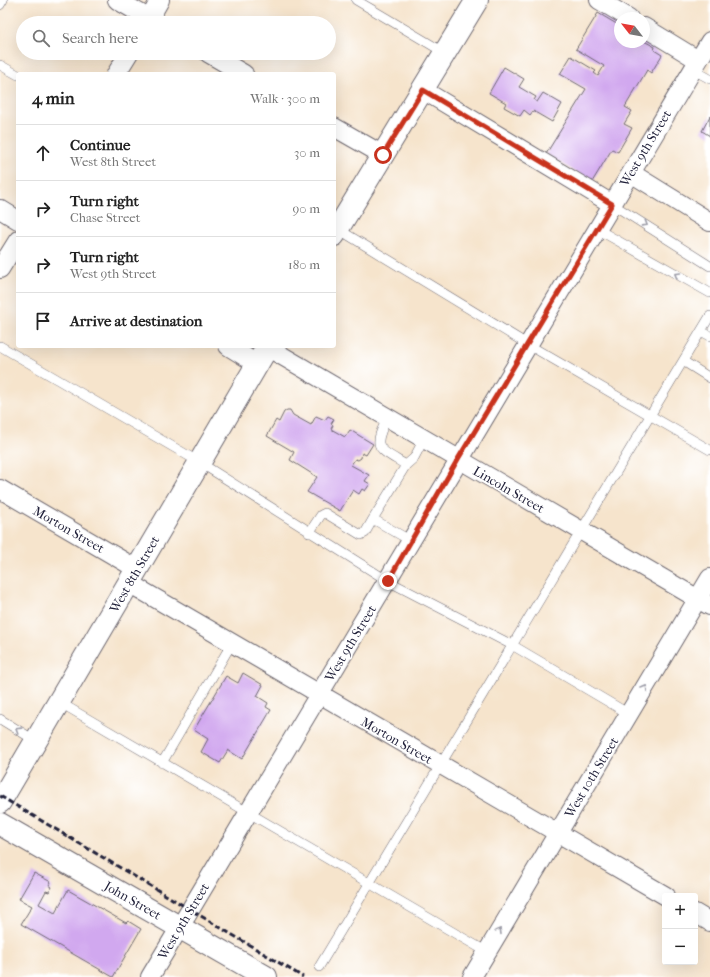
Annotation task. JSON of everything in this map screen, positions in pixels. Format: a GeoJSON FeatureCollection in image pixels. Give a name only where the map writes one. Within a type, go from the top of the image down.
{"type":"FeatureCollection","features":[{"type":"Feature","properties":{"kind":"street"},"geometry":{"type":"LineString","coordinates":[[117,0],[142,16]]}},
{"type":"Feature","properties":{"kind":"street"},"geometry":{"type":"LineString","coordinates":[[153,16],[160,0]]}},
{"type":"Feature","properties":{"kind":"street"},"geometry":{"type":"LineString","coordinates":[[336,232],[478,0]]}},
{"type":"Feature","properties":{"kind":"street"},"geometry":{"type":"LineString","coordinates":[[598,0],[619,12]]}},
{"type":"Feature","properties":{"kind":"street"},"geometry":{"type":"LineString","coordinates":[[650,31],[695,64]]}},
{"type":"Feature","properties":{"kind":"street","name":"West 9th Street"},"geometry":{"type":"LineString","coordinates":[[150,977],[318,695],[388,581],[458,459],[710,41]]}},
{"type":"Feature","properties":{"kind":"street"},"geometry":{"type":"LineString","coordinates":[[117,72],[125,60]]}},
{"type":"Feature","properties":{"kind":"street"},"geometry":{"type":"LineString","coordinates":[[220,60],[241,72]]}},
{"type":"Feature","properties":{"kind":"street"},"geometry":{"type":"LineString","coordinates":[[423,90],[612,204]]}},
{"type":"Feature","properties":{"kind":"street"},"geometry":{"type":"LineString","coordinates":[[336,128],[383,155]]}},
{"type":"Feature","properties":{"kind":"street"},"geometry":{"type":"LineString","coordinates":[[630,173],[710,222]]}},
{"type":"Feature","properties":{"kind":"street"},"geometry":{"type":"LineString","coordinates":[[0,209],[16,219]]}},
{"type":"Feature","properties":{"kind":"street"},"geometry":{"type":"LineString","coordinates":[[0,270],[16,243]]}},
{"type":"Feature","properties":{"kind":"street","name":"Lincoln Street"},"geometry":{"type":"LineString","coordinates":[[240,348],[264,352],[388,417],[704,603]]}},
{"type":"Feature","properties":{"kind":"street","name":"West 8th Street"},"geometry":{"type":"LineString","coordinates":[[0,802],[264,352]]}},
{"type":"Feature","properties":{"kind":"street","name":"Morton Street"},"geometry":{"type":"LineString","coordinates":[[0,489],[232,643],[318,695],[662,894]]}},
{"type":"Feature","properties":{"kind":"street","name":"West 10th Street"},"geometry":{"type":"LineString","coordinates":[[472,977],[629,714],[704,603],[710,578]]}},
{"type":"Feature","properties":{"kind":"street","name":"John Street"},"geometry":{"type":"LineString","coordinates":[[0,824],[180,926],[266,977]]}},
{"type":"Feature","properties":{"kind":"street"},"geometry":{"type":"LineString","coordinates":[[698,915],[710,922]]}},
{"type":"Feature","properties":{"kind":"lane"},"geometry":{"type":"LineString","coordinates":[[0,5],[3,0]]}},
{"type":"Feature","properties":{"kind":"lane"},"geometry":{"type":"LineString","coordinates":[[356,0],[445,53]]}},
{"type":"Feature","properties":{"kind":"lane"},"geometry":{"type":"LineString","coordinates":[[695,64],[710,79]]}},
{"type":"Feature","properties":{"kind":"lane"},"geometry":{"type":"LineString","coordinates":[[0,65],[16,74]]}},
{"type":"Feature","properties":{"kind":"lane"},"geometry":{"type":"LineString","coordinates":[[612,204],[710,266]]}},
{"type":"Feature","properties":{"kind":"lane"},"geometry":{"type":"LineString","coordinates":[[597,229],[710,293]]}},
{"type":"Feature","properties":{"kind":"lane"},"geometry":{"type":"LineString","coordinates":[[336,232],[710,450]]}},
{"type":"Feature","properties":{"kind":"lane"},"geometry":{"type":"LineString","coordinates":[[319,967],[710,316]]}},
{"type":"Feature","properties":{"kind":"lane"},"geometry":{"type":"LineString","coordinates":[[701,331],[710,336]]}},
{"type":"Feature","properties":{"kind":"lane"},"geometry":{"type":"LineString","coordinates":[[0,346],[199,462],[309,533],[388,581],[512,645],[629,714]]}},
{"type":"Feature","properties":{"kind":"lane"},"geometry":{"type":"LineString","coordinates":[[682,361],[710,378]]}},
{"type":"Feature","properties":{"kind":"lane"},"geometry":{"type":"LineString","coordinates":[[388,417],[378,434],[379,446],[384,452],[406,465]]}},
{"type":"Feature","properties":{"kind":"lane"},"geometry":{"type":"LineString","coordinates":[[309,533],[321,514],[325,513],[361,535],[365,533],[406,465],[414,458],[424,439]]}},
{"type":"Feature","properties":{"kind":"lane"},"geometry":{"type":"LineString","coordinates":[[374,519],[411,541]]}},
{"type":"Feature","properties":{"kind":"lane"},"geometry":{"type":"LineString","coordinates":[[162,763],[232,643]]}},
{"type":"Feature","properties":{"kind":"lane"},"geometry":{"type":"LineString","coordinates":[[59,702],[248,814],[487,952]]}},
{"type":"Feature","properties":{"kind":"lane"},"geometry":{"type":"LineString","coordinates":[[0,719],[36,741]]}},
{"type":"Feature","properties":{"kind":"building"},"geometry":{"type":"Polygon","coordinates":[[[598,13],[614,22],[614,48],[650,48],[650,44],[655,47],[654,50],[662,55],[651,73],[647,70],[625,107],[632,111],[624,124],[632,128],[618,152],[612,149],[592,182],[546,154],[586,89],[560,74],[571,56],[596,71],[594,73],[598,76],[604,66],[576,49],[598,13]]]}},
{"type":"Feature","properties":{"kind":"building"},"geometry":{"type":"Polygon","coordinates":[[[504,67],[524,79],[519,87],[536,97],[534,100],[537,102],[543,93],[562,104],[552,122],[533,111],[530,115],[524,110],[520,116],[504,107],[506,103],[489,93],[504,67]]]}},
{"type":"Feature","properties":{"kind":"building"},"geometry":{"type":"Polygon","coordinates":[[[710,116],[710,136],[702,131],[710,116]]]}},
{"type":"Feature","properties":{"kind":"building"},"geometry":{"type":"Polygon","coordinates":[[[290,410],[293,415],[311,425],[316,416],[325,420],[328,416],[334,419],[331,424],[333,425],[331,429],[345,437],[350,430],[373,444],[366,455],[362,453],[361,458],[358,460],[355,459],[351,465],[369,475],[365,481],[370,484],[365,491],[362,489],[359,494],[353,490],[340,511],[307,492],[317,477],[290,460],[294,452],[267,436],[276,420],[279,422],[284,412],[290,410]]]}},
{"type":"Feature","properties":{"kind":"building"},"geometry":{"type":"Polygon","coordinates":[[[243,673],[263,685],[257,696],[268,703],[266,707],[271,710],[242,759],[228,750],[220,763],[201,752],[208,739],[194,730],[226,676],[238,683],[243,673]]]}},
{"type":"Feature","properties":{"kind":"building"},"geometry":{"type":"Polygon","coordinates":[[[34,873],[51,882],[49,885],[52,887],[49,892],[46,891],[39,904],[55,913],[68,890],[126,923],[128,921],[141,929],[113,977],[21,924],[32,906],[19,899],[34,873]]]}},
{"type":"Feature","properties":{"kind":"railway"},"geometry":{"type":"LineString","coordinates":[[0,796],[303,977]]}},
{"type":"Feature","properties":{"kind":"route"},"geometry":{"type":"LineString","coordinates":[[383,155],[423,90],[612,204],[458,459],[388,581]]}}]}
